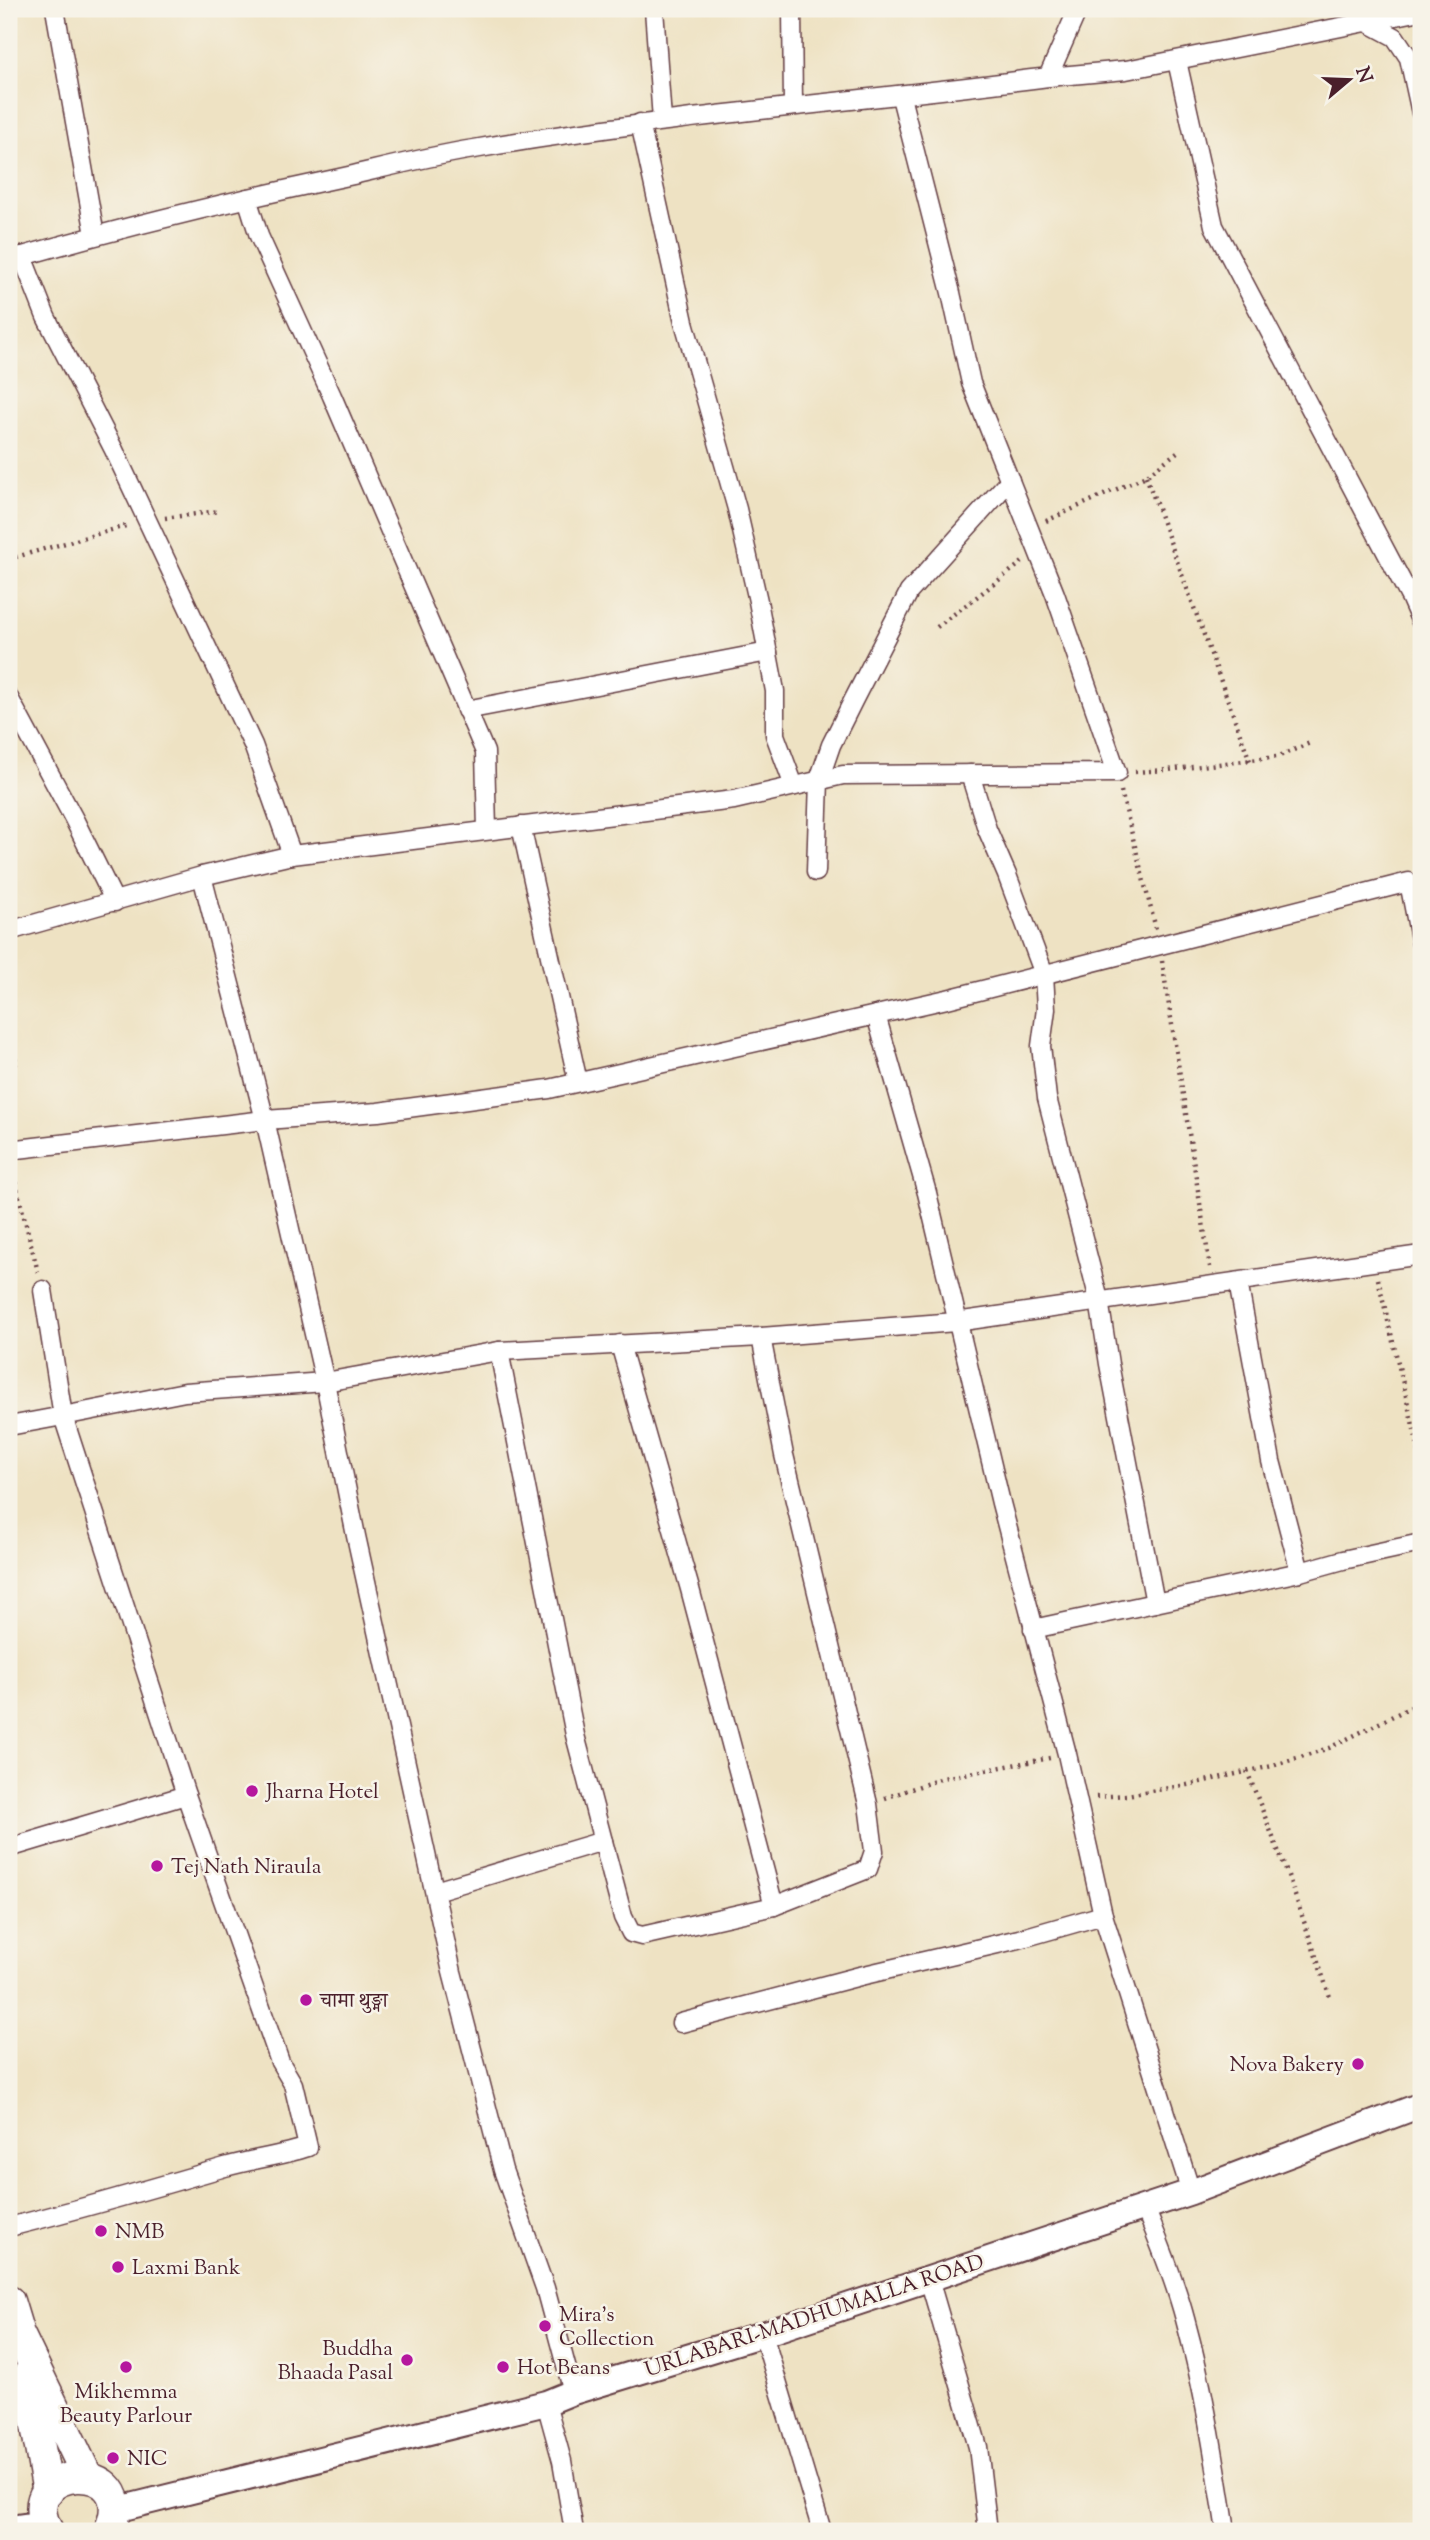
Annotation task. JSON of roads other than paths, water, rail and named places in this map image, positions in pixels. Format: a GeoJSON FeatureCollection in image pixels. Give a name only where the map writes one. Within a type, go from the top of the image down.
{"type":"FeatureCollection","features":[{"type":"Feature","properties":{"kind":"highway"},"geometry":{"type":"LineString","coordinates":[[12,2314],[87,2476]]}},
{"type":"Feature","properties":{"kind":"highway"},"geometry":{"type":"LineString","coordinates":[[12,2314],[48,2492]]}},
{"type":"Feature","properties":{"kind":"highway"},"geometry":{"type":"LineString","coordinates":[[46,2528],[42,2514],[48,2492],[56,2483],[66,2478],[87,2476],[107,2489],[112,2521]]}},
{"type":"Feature","properties":{"kind":"main road","name":"URLABARI-MADHUMALLA ROAD"},"geometry":{"type":"LineString","coordinates":[[112,2521],[545,2403],[763,2334],[1191,2192],[1421,2105]]}},
{"type":"Feature","properties":{"kind":"main road"},"geometry":{"type":"LineString","coordinates":[[9,2530],[46,2528]]}},
{"type":"Feature","properties":{"kind":"street"},"geometry":{"type":"LineString","coordinates":[[55,9],[95,235]]}},
{"type":"Feature","properties":{"kind":"street"},"geometry":{"type":"LineString","coordinates":[[654,9],[662,120]]}},
{"type":"Feature","properties":{"kind":"street"},"geometry":{"type":"LineString","coordinates":[[792,9],[793,105]]}},
{"type":"Feature","properties":{"kind":"street"},"geometry":{"type":"LineString","coordinates":[[1048,77],[1078,9]]}},
{"type":"Feature","properties":{"kind":"street"},"geometry":{"type":"LineString","coordinates":[[292,855],[253,745],[147,520],[16,258],[95,235],[247,198],[471,149],[662,120],[793,105],[901,97],[1048,77],[1126,71],[1421,10]]}},
{"type":"Feature","properties":{"kind":"street"},"geometry":{"type":"LineString","coordinates":[[1367,22],[1395,37],[1409,58],[1421,113]]}},
{"type":"Feature","properties":{"kind":"street"},"geometry":{"type":"LineString","coordinates":[[1177,61],[1214,226],[1421,622]]}},
{"type":"Feature","properties":{"kind":"street"},"geometry":{"type":"LineString","coordinates":[[9,931],[202,876],[292,855],[734,800],[844,775],[1117,773],[1038,549],[971,383],[929,201],[901,97]]}},
{"type":"Feature","properties":{"kind":"street"},"geometry":{"type":"LineString","coordinates":[[640,123],[684,322],[737,509],[775,691],[775,735],[794,786]]}},
{"type":"Feature","properties":{"kind":"street"},"geometry":{"type":"LineString","coordinates":[[247,198],[259,236],[332,396],[485,752],[486,830]]}},
{"type":"Feature","properties":{"kind":"street"},"geometry":{"type":"LineString","coordinates":[[816,872],[819,780],[847,712],[909,592],[1010,480]]}},
{"type":"Feature","properties":{"kind":"street"},"geometry":{"type":"LineString","coordinates":[[466,710],[768,652]]}},
{"type":"Feature","properties":{"kind":"street"},"geometry":{"type":"LineString","coordinates":[[9,698],[115,902]]}},
{"type":"Feature","properties":{"kind":"street"},"geometry":{"type":"LineString","coordinates":[[970,774],[987,829],[1044,974],[1046,1009],[1041,1046],[1047,1098],[1099,1300],[1155,1603]]}},
{"type":"Feature","properties":{"kind":"street"},"geometry":{"type":"LineString","coordinates":[[521,826],[578,1082]]}},
{"type":"Feature","properties":{"kind":"street"},"geometry":{"type":"LineString","coordinates":[[202,876],[265,1120],[325,1382],[356,1536],[452,1972],[503,2171],[545,2288],[573,2392]]}},
{"type":"Feature","properties":{"kind":"street"},"geometry":{"type":"LineString","coordinates":[[10,1158],[265,1120],[378,1112],[549,1089],[876,1015],[1409,881],[1421,944]]}},
{"type":"Feature","properties":{"kind":"street"},"geometry":{"type":"LineString","coordinates":[[876,1015],[927,1194],[956,1322],[1067,1754],[1103,1915],[1191,2192]]}},
{"type":"Feature","properties":{"kind":"street"},"geometry":{"type":"LineString","coordinates":[[9,1426],[185,1392],[325,1382],[499,1350],[761,1337],[956,1322],[1421,1255]]}},
{"type":"Feature","properties":{"kind":"street"},"geometry":{"type":"LineString","coordinates":[[1238,1282],[1271,1461],[1300,1572]]}},
{"type":"Feature","properties":{"kind":"street"},"geometry":{"type":"LineString","coordinates":[[9,2227],[125,2197],[228,2166],[288,2154],[308,2147],[293,2084],[281,2062],[186,1795],[63,1416],[43,1290]]}},
{"type":"Feature","properties":{"kind":"street"},"geometry":{"type":"LineString","coordinates":[[499,1350],[575,1735],[623,1917],[631,1933],[642,1936],[774,1906],[868,1869],[874,1852],[868,1804],[783,1455],[761,1337]]}},
{"type":"Feature","properties":{"kind":"street"},"geometry":{"type":"LineString","coordinates":[[620,1344],[690,1589],[774,1906]]}},
{"type":"Feature","properties":{"kind":"street"},"geometry":{"type":"LineString","coordinates":[[1033,1629],[1300,1572],[1421,1543]]}},
{"type":"Feature","properties":{"kind":"street"},"geometry":{"type":"LineString","coordinates":[[9,1848],[186,1795]]}},
{"type":"Feature","properties":{"kind":"street"},"geometry":{"type":"LineString","coordinates":[[435,1891],[603,1841]]}},
{"type":"Feature","properties":{"kind":"street"},"geometry":{"type":"LineString","coordinates":[[681,2023],[860,1976],[1019,1940],[1103,1915]]}},
{"type":"Feature","properties":{"kind":"street"},"geometry":{"type":"LineString","coordinates":[[1144,2208],[1165,2256],[1185,2318],[1199,2378],[1226,2531]]}},
{"type":"Feature","properties":{"kind":"street"},"geometry":{"type":"LineString","coordinates":[[929,2279],[978,2447],[988,2531]]}},
{"type":"Feature","properties":{"kind":"street"},"geometry":{"type":"LineString","coordinates":[[763,2334],[822,2531]]}},
{"type":"Feature","properties":{"kind":"street"},"geometry":{"type":"LineString","coordinates":[[545,2403],[562,2460],[574,2531]]}},
{"type":"Feature","properties":{"kind":"place","name":"Jharna Hotel"},"geometry":{"type":"Point","coordinates":[252,1791]}},
{"type":"Feature","properties":{"kind":"place","name":"Tej Nath Niraula"},"geometry":{"type":"Point","coordinates":[157,1866]}},
{"type":"Feature","properties":{"kind":"place","name":"चामा थुङ्मा"},"geometry":{"type":"Point","coordinates":[306,2000]}},
{"type":"Feature","properties":{"kind":"place","name":"Nova Bakery"},"geometry":{"type":"Point","coordinates":[1358,2064]}},
{"type":"Feature","properties":{"kind":"place","name":"NMB"},"geometry":{"type":"Point","coordinates":[101,2231]}},
{"type":"Feature","properties":{"kind":"place","name":"Laxmi Bank"},"geometry":{"type":"Point","coordinates":[118,2267]}},
{"type":"Feature","properties":{"kind":"place","name":"Mira's Collection"},"geometry":{"type":"Point","coordinates":[545,2326]}},
{"type":"Feature","properties":{"kind":"place","name":"Buddha Bhaada Pasal"},"geometry":{"type":"Point","coordinates":[407,2360]}},
{"type":"Feature","properties":{"kind":"place","name":"Mikhemma Beauty Parlour"},"geometry":{"type":"Point","coordinates":[126,2367]}},
{"type":"Feature","properties":{"kind":"place","name":"Hot Beans"},"geometry":{"type":"Point","coordinates":[503,2367]}},
{"type":"Feature","properties":{"kind":"place","name":"NIC"},"geometry":{"type":"Point","coordinates":[113,2458]}}]}
